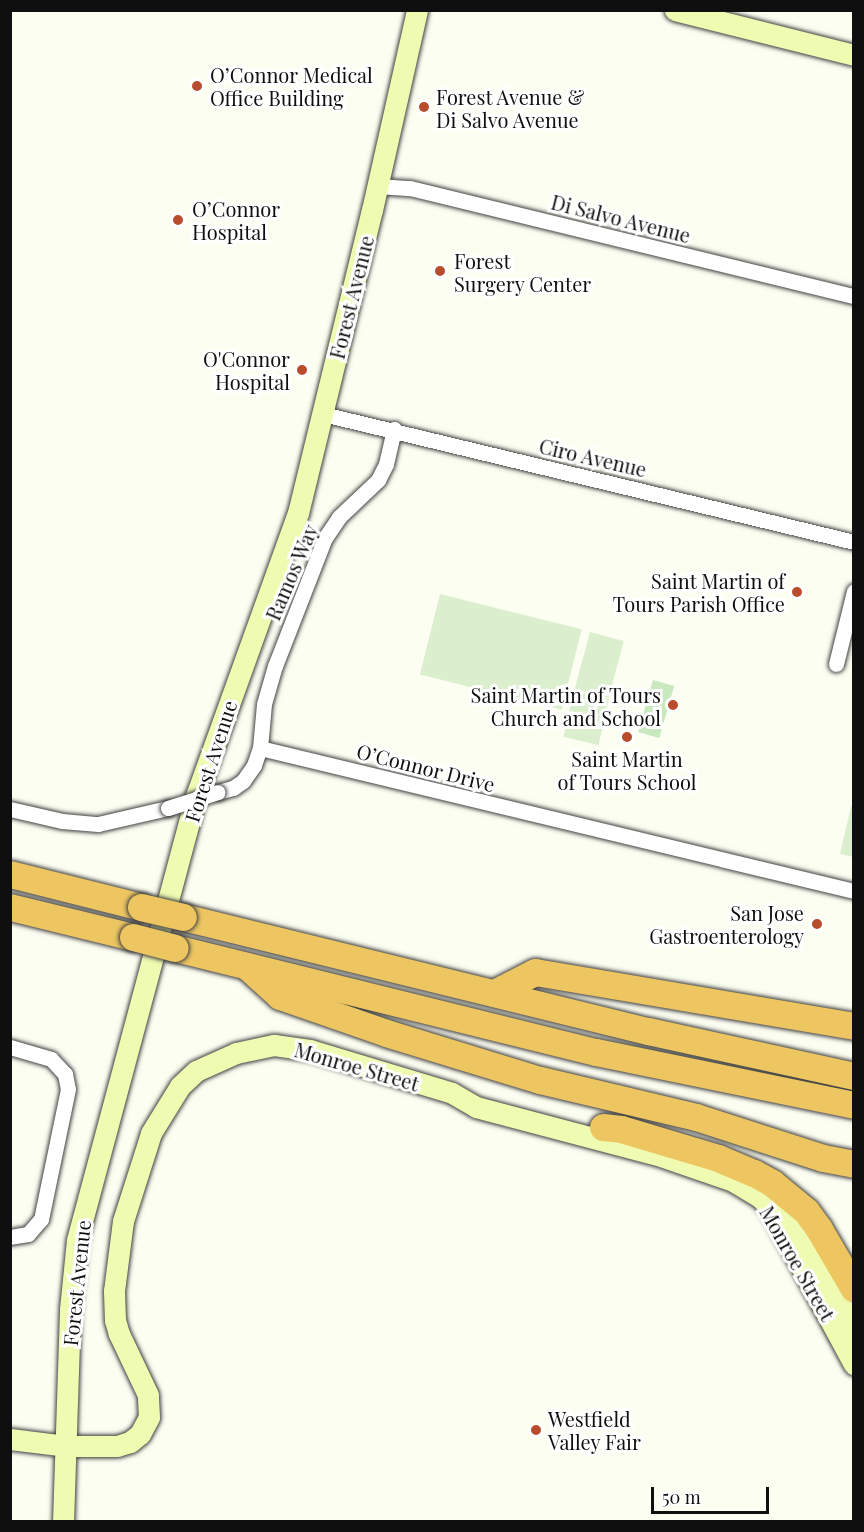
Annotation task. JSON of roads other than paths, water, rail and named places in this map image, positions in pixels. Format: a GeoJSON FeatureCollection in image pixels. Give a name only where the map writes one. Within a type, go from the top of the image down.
{"type":"FeatureCollection","features":[{"type":"Feature","properties":{"kind":"highway"},"geometry":{"type":"LineString","coordinates":[[10,874],[183,918],[790,1064],[854,1076]]}},
{"type":"Feature","properties":{"kind":"highway"},"geometry":{"type":"LineString","coordinates":[[10,907],[596,1052],[854,1105]]}},
{"type":"Feature","properties":{"kind":"highway"},"geometry":{"type":"LineString","coordinates":[[246,966],[280,996],[386,1033],[540,1080],[696,1117],[823,1158],[854,1164]]}},
{"type":"Feature","properties":{"kind":"highway"},"geometry":{"type":"LineString","coordinates":[[494,993],[535,972],[854,1026]]}},
{"type":"Feature","properties":{"kind":"highway"},"geometry":{"type":"LineString","coordinates":[[749,1008],[854,1008]]}},
{"type":"Feature","properties":{"kind":"highway"},"geometry":{"type":"LineString","coordinates":[[603,1127],[621,1129],[718,1158],[772,1183],[806,1211],[825,1238],[854,1289]]}},
{"type":"Feature","properties":{"kind":"highway"},"geometry":{"type":"LineString","coordinates":[[823,1158],[854,1178]]}},
{"type":"Feature","properties":{"kind":"main road","name":"Forest Avenue"},"geometry":{"type":"LineString","coordinates":[[63,1521],[72,1286],[77,1240],[87,1197],[196,796],[298,513],[378,186],[417,10]]}},
{"type":"Feature","properties":{"kind":"main road"},"geometry":{"type":"LineString","coordinates":[[675,10],[854,55]]}},
{"type":"Feature","properties":{"kind":"main road","name":"Monroe Street"},"geometry":{"type":"LineString","coordinates":[[10,1439],[66,1446],[117,1446],[130,1442],[140,1434],[149,1417],[145,1388],[119,1334],[115,1320],[115,1272],[123,1221],[151,1132],[165,1106],[196,1071],[227,1056],[274,1045],[310,1050],[452,1094],[476,1107],[714,1173],[760,1197],[778,1221],[854,1364]]}},
{"type":"Feature","properties":{"kind":"main road","name":"Monroe Street"},"geometry":{"type":"LineString","coordinates":[[452,1094],[479,1095],[603,1127],[619,1136],[736,1173],[766,1191],[780,1203],[797,1226],[854,1328]]}},
{"type":"Feature","properties":{"kind":"street","name":"Di Salvo Avenue"},"geometry":{"type":"LineString","coordinates":[[378,186],[410,188],[854,296]]}},
{"type":"Feature","properties":{"kind":"street","name":"Ciro Avenue"},"geometry":{"type":"LineString","coordinates":[[323,414],[394,429],[448,446],[854,542]]}},
{"type":"Feature","properties":{"kind":"street","name":"Ramos Way"},"geometry":{"type":"LineString","coordinates":[[260,748],[264,704],[275,666],[325,538],[339,517],[378,480],[386,465],[394,429]]}},
{"type":"Feature","properties":{"kind":"street"},"geometry":{"type":"LineString","coordinates":[[836,664],[854,591]]}},
{"type":"Feature","properties":{"kind":"street"},"geometry":{"type":"LineString","coordinates":[[10,809],[62,821],[98,824],[168,808],[233,789],[243,781],[254,765],[260,748]]}},
{"type":"Feature","properties":{"kind":"street","name":"O’Connor Drive"},"geometry":{"type":"LineString","coordinates":[[260,748],[854,891]]}},
{"type":"Feature","properties":{"kind":"street"},"geometry":{"type":"LineString","coordinates":[[10,1047],[45,1056],[61,1068],[68,1089],[41,1219],[28,1234],[10,1237]]}},
{"type":"Feature","properties":{"kind":"place","name":"O’Connor Medical Office Building"},"geometry":{"type":"Point","coordinates":[197,86]}},
{"type":"Feature","properties":{"kind":"place","name":"Forest Avenue & Di Salvo Avenue"},"geometry":{"type":"Point","coordinates":[424,107]}},
{"type":"Feature","properties":{"kind":"place","name":"O’Connor Hospital"},"geometry":{"type":"Point","coordinates":[178,220]}},
{"type":"Feature","properties":{"kind":"place","name":"Forest Surgery Center"},"geometry":{"type":"Point","coordinates":[440,271]}},
{"type":"Feature","properties":{"kind":"place","name":"O'Connor Hospital"},"geometry":{"type":"Point","coordinates":[302,370]}},
{"type":"Feature","properties":{"kind":"place","name":"Saint Martin of Tours Parish Office"},"geometry":{"type":"Point","coordinates":[797,592]}},
{"type":"Feature","properties":{"kind":"place","name":"Saint Martin of Tours Church and School"},"geometry":{"type":"Point","coordinates":[673,705]}},
{"type":"Feature","properties":{"kind":"place","name":"Saint Martin of Tours School"},"geometry":{"type":"Point","coordinates":[627,737]}},
{"type":"Feature","properties":{"kind":"place","name":"San Jose Gastroenterology"},"geometry":{"type":"Point","coordinates":[817,924]}},
{"type":"Feature","properties":{"kind":"place","name":"Westfield Valley Fair"},"geometry":{"type":"Point","coordinates":[536,1430]}}]}
